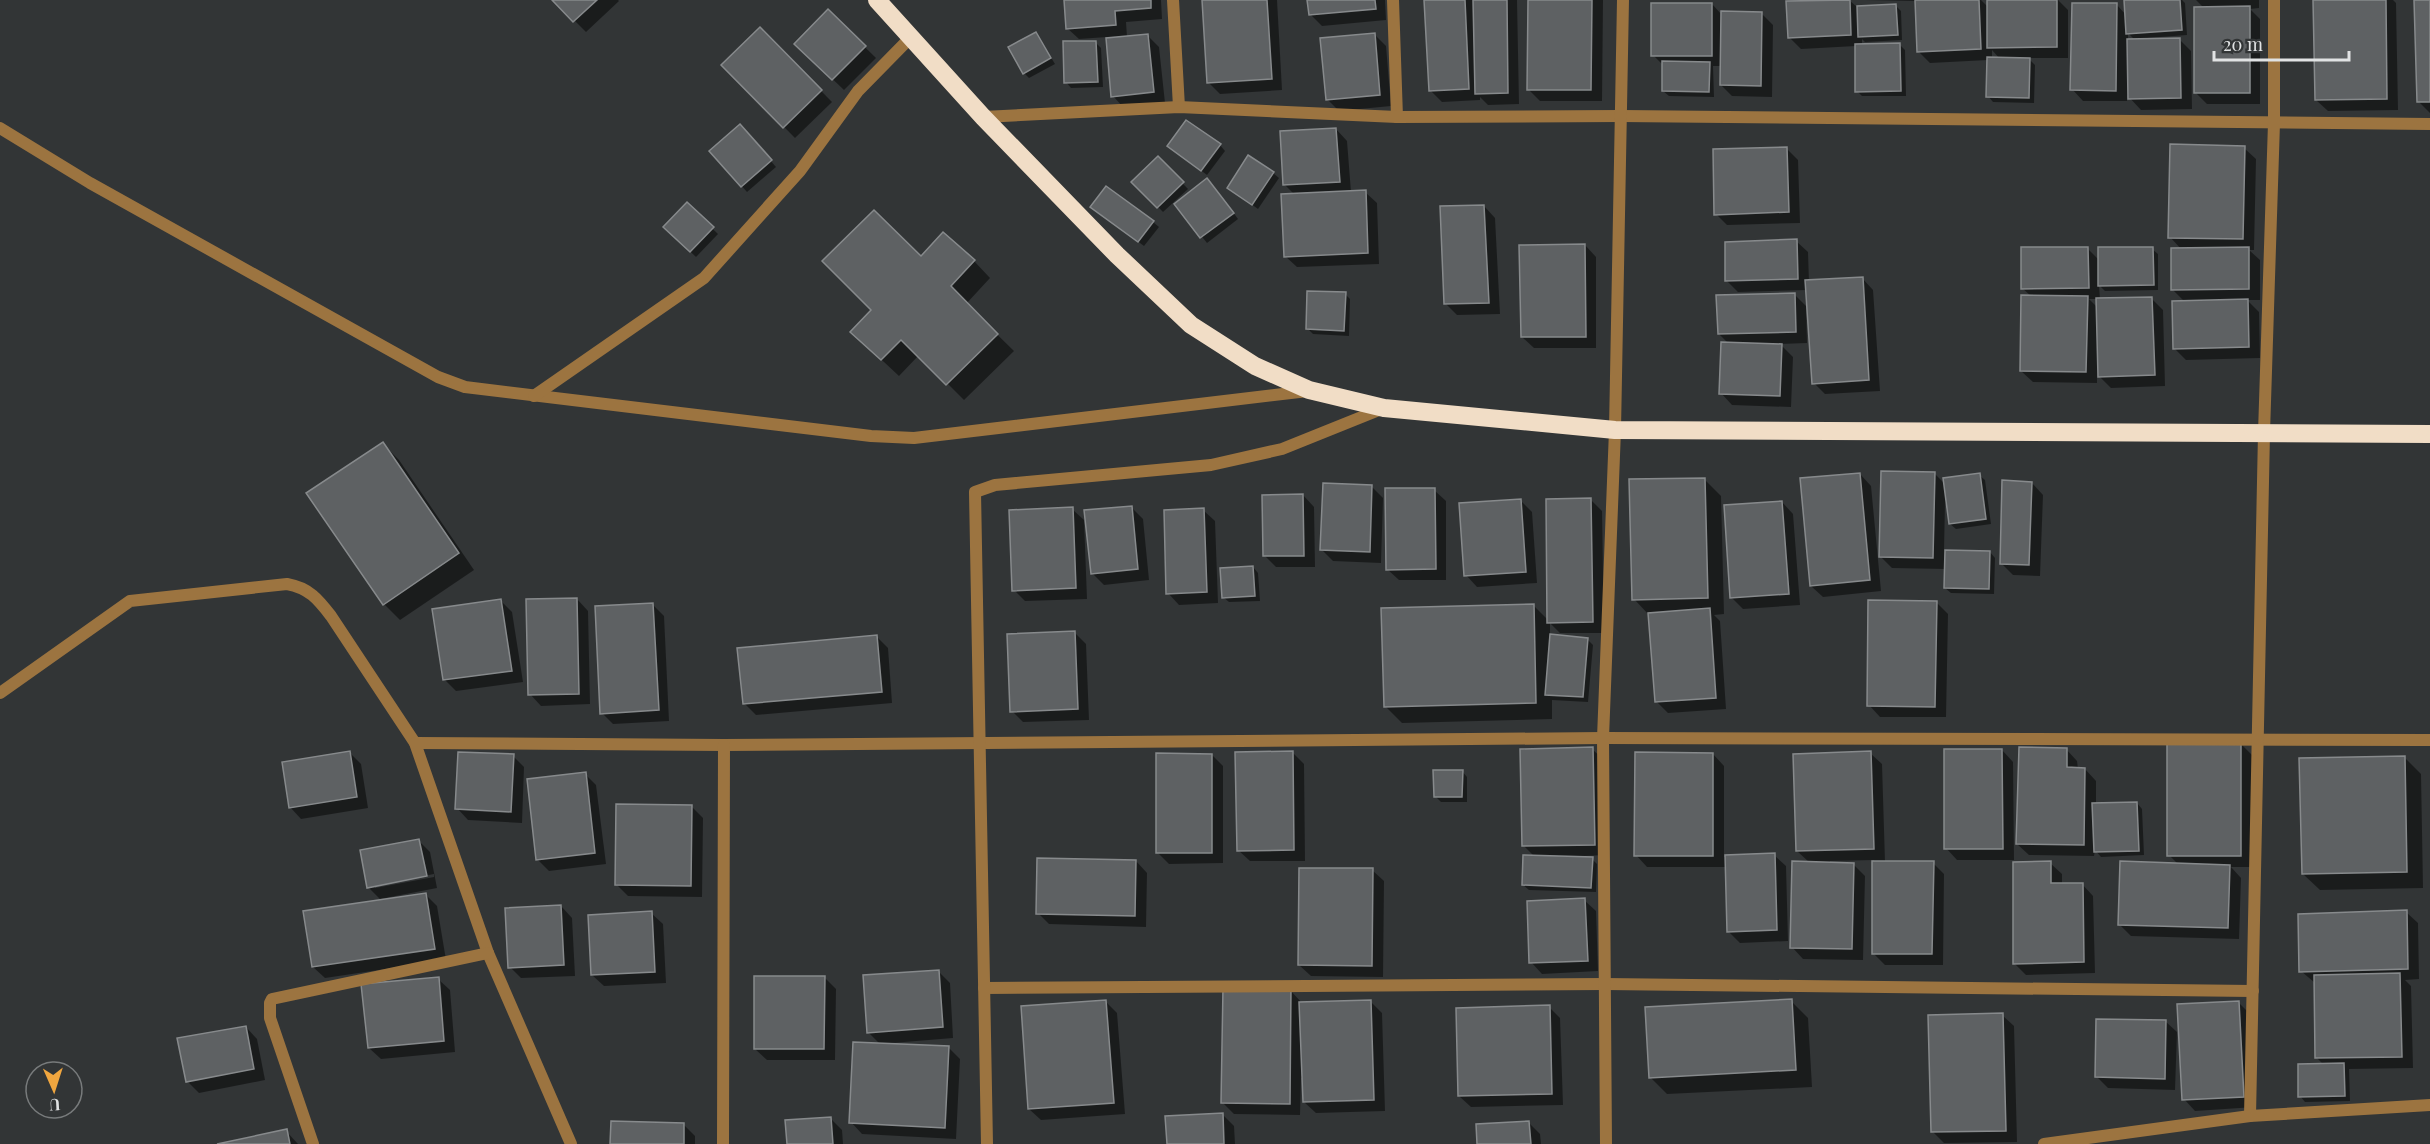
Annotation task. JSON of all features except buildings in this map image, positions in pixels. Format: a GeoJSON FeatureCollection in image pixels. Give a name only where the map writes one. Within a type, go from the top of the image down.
{"type":"FeatureCollection","features":[{"type":"Feature","properties":{"kind":"highway"},"geometry":{"type":"LineString","coordinates":[[877,0],[983,117],[1117,255],[1191,325],[1255,366],[1309,390],[1384,408],[1615,430],[2430,434]]}},
{"type":"Feature","properties":{"kind":"street"},"geometry":{"type":"LineString","coordinates":[[1173,0],[1179,107]]}},
{"type":"Feature","properties":{"kind":"street"},"geometry":{"type":"LineString","coordinates":[[1393,0],[1397,117]]}},
{"type":"Feature","properties":{"kind":"street"},"geometry":{"type":"LineString","coordinates":[[1606,1144],[1603,738],[1615,430],[1623,0]]}},
{"type":"Feature","properties":{"kind":"street"},"geometry":{"type":"LineString","coordinates":[[2250,1116],[2264,433],[2274,123],[2274,0]]}},
{"type":"Feature","properties":{"kind":"street"},"geometry":{"type":"LineString","coordinates":[[534,396],[704,278],[800,171],[858,91],[910,38]]}},
{"type":"Feature","properties":{"kind":"street"},"geometry":{"type":"LineString","coordinates":[[983,117],[1179,107],[1397,117],[1621,116],[2430,124]]}},
{"type":"Feature","properties":{"kind":"street"},"geometry":{"type":"LineString","coordinates":[[0,128],[90,183],[438,377],[465,387],[870,436],[914,438],[1309,390]]}},
{"type":"Feature","properties":{"kind":"street"},"geometry":{"type":"LineString","coordinates":[[987,1144],[975,492],[995,485],[1211,465],[1282,449],[1384,408]]}},
{"type":"Feature","properties":{"kind":"street"},"geometry":{"type":"LineString","coordinates":[[0,693],[130,601],[287,584],[303,587],[316,598],[415,744],[488,953],[571,1144]]}},
{"type":"Feature","properties":{"kind":"street"},"geometry":{"type":"LineString","coordinates":[[415,744],[724,745],[978,741],[1603,738],[2430,740]]}},
{"type":"Feature","properties":{"kind":"street"},"geometry":{"type":"LineString","coordinates":[[723,1144],[724,745]]}},
{"type":"Feature","properties":{"kind":"street"},"geometry":{"type":"LineString","coordinates":[[313,1144],[270,1018],[272,999],[488,953]]}},
{"type":"Feature","properties":{"kind":"street"},"geometry":{"type":"LineString","coordinates":[[984,988],[1605,984],[2253,991]]}},
{"type":"Feature","properties":{"kind":"street"},"geometry":{"type":"LineString","coordinates":[[2044,1144],[2250,1116],[2430,1105]]}}]}
